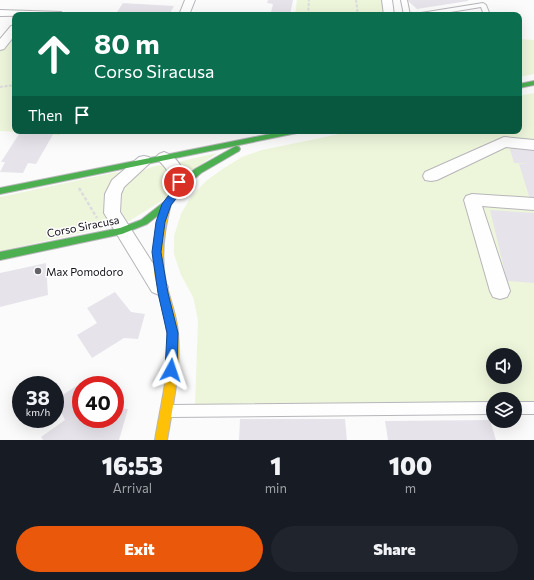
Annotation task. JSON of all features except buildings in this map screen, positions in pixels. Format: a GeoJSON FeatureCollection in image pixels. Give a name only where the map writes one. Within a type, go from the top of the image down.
{"type":"FeatureCollection","features":[{"type":"Feature","properties":{"kind":"street"},"geometry":{"type":"LineString","coordinates":[[185,12],[190,0]]}},
{"type":"Feature","properties":{"kind":"street"},"geometry":{"type":"LineString","coordinates":[[387,0],[389,12]]}},
{"type":"Feature","properties":{"kind":"street"},"geometry":{"type":"LineString","coordinates":[[0,13],[20,11],[30,12]]}},
{"type":"Feature","properties":{"kind":"street"},"geometry":{"type":"LineString","coordinates":[[0,46],[12,32]]}},
{"type":"Feature","properties":{"kind":"street"},"geometry":{"type":"LineString","coordinates":[[522,85],[534,83]]}},
{"type":"Feature","properties":{"kind":"street","name":"Corso Siracusa"},"geometry":{"type":"LineString","coordinates":[[0,191],[282,134]]}},
{"type":"Feature","properties":{"kind":"street","name":"Corso Siracusa"},"geometry":{"type":"LineString","coordinates":[[0,256],[114,233],[144,222],[167,204],[176,192],[205,165],[261,138]]}},
{"type":"Feature","properties":{"kind":"street"},"geometry":{"type":"LineString","coordinates":[[431,176],[504,142],[534,145]]}},
{"type":"Feature","properties":{"kind":"street"},"geometry":{"type":"LineString","coordinates":[[164,157],[171,162],[177,173],[179,182],[176,192]]}},
{"type":"Feature","properties":{"kind":"street"},"geometry":{"type":"LineString","coordinates":[[144,161],[118,184],[113,194],[112,213],[114,233],[163,293]]}},
{"type":"Feature","properties":{"kind":"street"},"geometry":{"type":"LineString","coordinates":[[500,291],[472,200],[534,204]]}},
{"type":"Feature","properties":{"kind":"street"},"geometry":{"type":"LineString","coordinates":[[161,440],[166,411],[173,333],[163,293],[156,252],[157,237],[167,204]]}},
{"type":"Feature","properties":{"kind":"lane"},"geometry":{"type":"LineString","coordinates":[[404,0],[406,12]]}},
{"type":"Feature","properties":{"kind":"lane"},"geometry":{"type":"LineString","coordinates":[[436,12],[484,2],[486,12]]}},
{"type":"Feature","properties":{"kind":"lane"},"geometry":{"type":"LineString","coordinates":[[166,411],[486,408]]}},
{"type":"Feature","properties":{"kind":"lane"},"geometry":{"type":"LineString","coordinates":[[522,408],[534,408]]}},
{"type":"Feature","properties":{"kind":"path"},"geometry":{"type":"LineString","coordinates":[[308,12],[309,0]]}},
{"type":"Feature","properties":{"kind":"path"},"geometry":{"type":"LineString","coordinates":[[356,0],[358,12]]}},
{"type":"Feature","properties":{"kind":"path"},"geometry":{"type":"LineString","coordinates":[[0,87],[12,85]]}},
{"type":"Feature","properties":{"kind":"path"},"geometry":{"type":"LineString","coordinates":[[74,176],[74,181],[114,233]]}},
{"type":"Feature","properties":{"kind":"green space"},"geometry":{"type":"Polygon","coordinates":[[[297,0],[383,0],[384,12],[295,12],[297,0]]]}},
{"type":"Feature","properties":{"kind":"green space"},"geometry":{"type":"Polygon","coordinates":[[[12,32],[12,132],[0,131],[0,46],[12,32]]]}},
{"type":"Feature","properties":{"kind":"green space"},"geometry":{"type":"Polygon","coordinates":[[[522,39],[534,40],[534,74],[522,76],[522,39]]]}},
{"type":"Feature","properties":{"kind":"green space"},"geometry":{"type":"Polygon","coordinates":[[[534,93],[534,402],[522,403],[522,392],[486,392],[486,403],[195,405],[198,320],[193,297],[181,275],[174,254],[174,236],[181,214],[190,198],[206,181],[242,157],[262,150],[339,134],[522,134],[522,95],[534,93]]]}},
{"type":"Feature","properties":{"kind":"green space"},"geometry":{"type":"Polygon","coordinates":[[[217,153],[185,176],[178,162],[217,153]]]}},
{"type":"Feature","properties":{"kind":"green space"},"geometry":{"type":"Polygon","coordinates":[[[164,165],[172,175],[168,197],[126,223],[119,208],[120,195],[124,188],[142,171],[164,165]]]}},
{"type":"Feature","properties":{"kind":"green space"},"geometry":{"type":"Polygon","coordinates":[[[117,172],[122,175],[113,226],[0,251],[0,197],[117,172]]]}},
{"type":"Feature","properties":{"kind":"traffic: fast"},"geometry":{"type":"LineString","coordinates":[[522,85],[534,83]]}},
{"type":"Feature","properties":{"kind":"traffic: fast"},"geometry":{"type":"LineString","coordinates":[[0,191],[282,134]]}},
{"type":"Feature","properties":{"kind":"traffic: fast"},"geometry":{"type":"LineString","coordinates":[[0,256],[122,231],[144,222],[167,204],[182,185],[198,171],[236,149]]}},
{"type":"Feature","properties":{"kind":"traffic: slow"},"geometry":{"type":"LineString","coordinates":[[161,440],[173,360],[173,333],[161,283],[158,262],[160,233],[167,204]]}},
{"type":"Feature","properties":{"kind":"place","name":"Max Pomodoro"},"geometry":{"type":"Point","coordinates":[38,271]}},
{"type":"Feature","properties":{"kind":"route"},"geometry":{"type":"LineString","coordinates":[[171,370],[173,333],[170,316],[163,293],[156,252],[157,237],[161,222],[167,204],[176,192],[179,182]]}}]}
